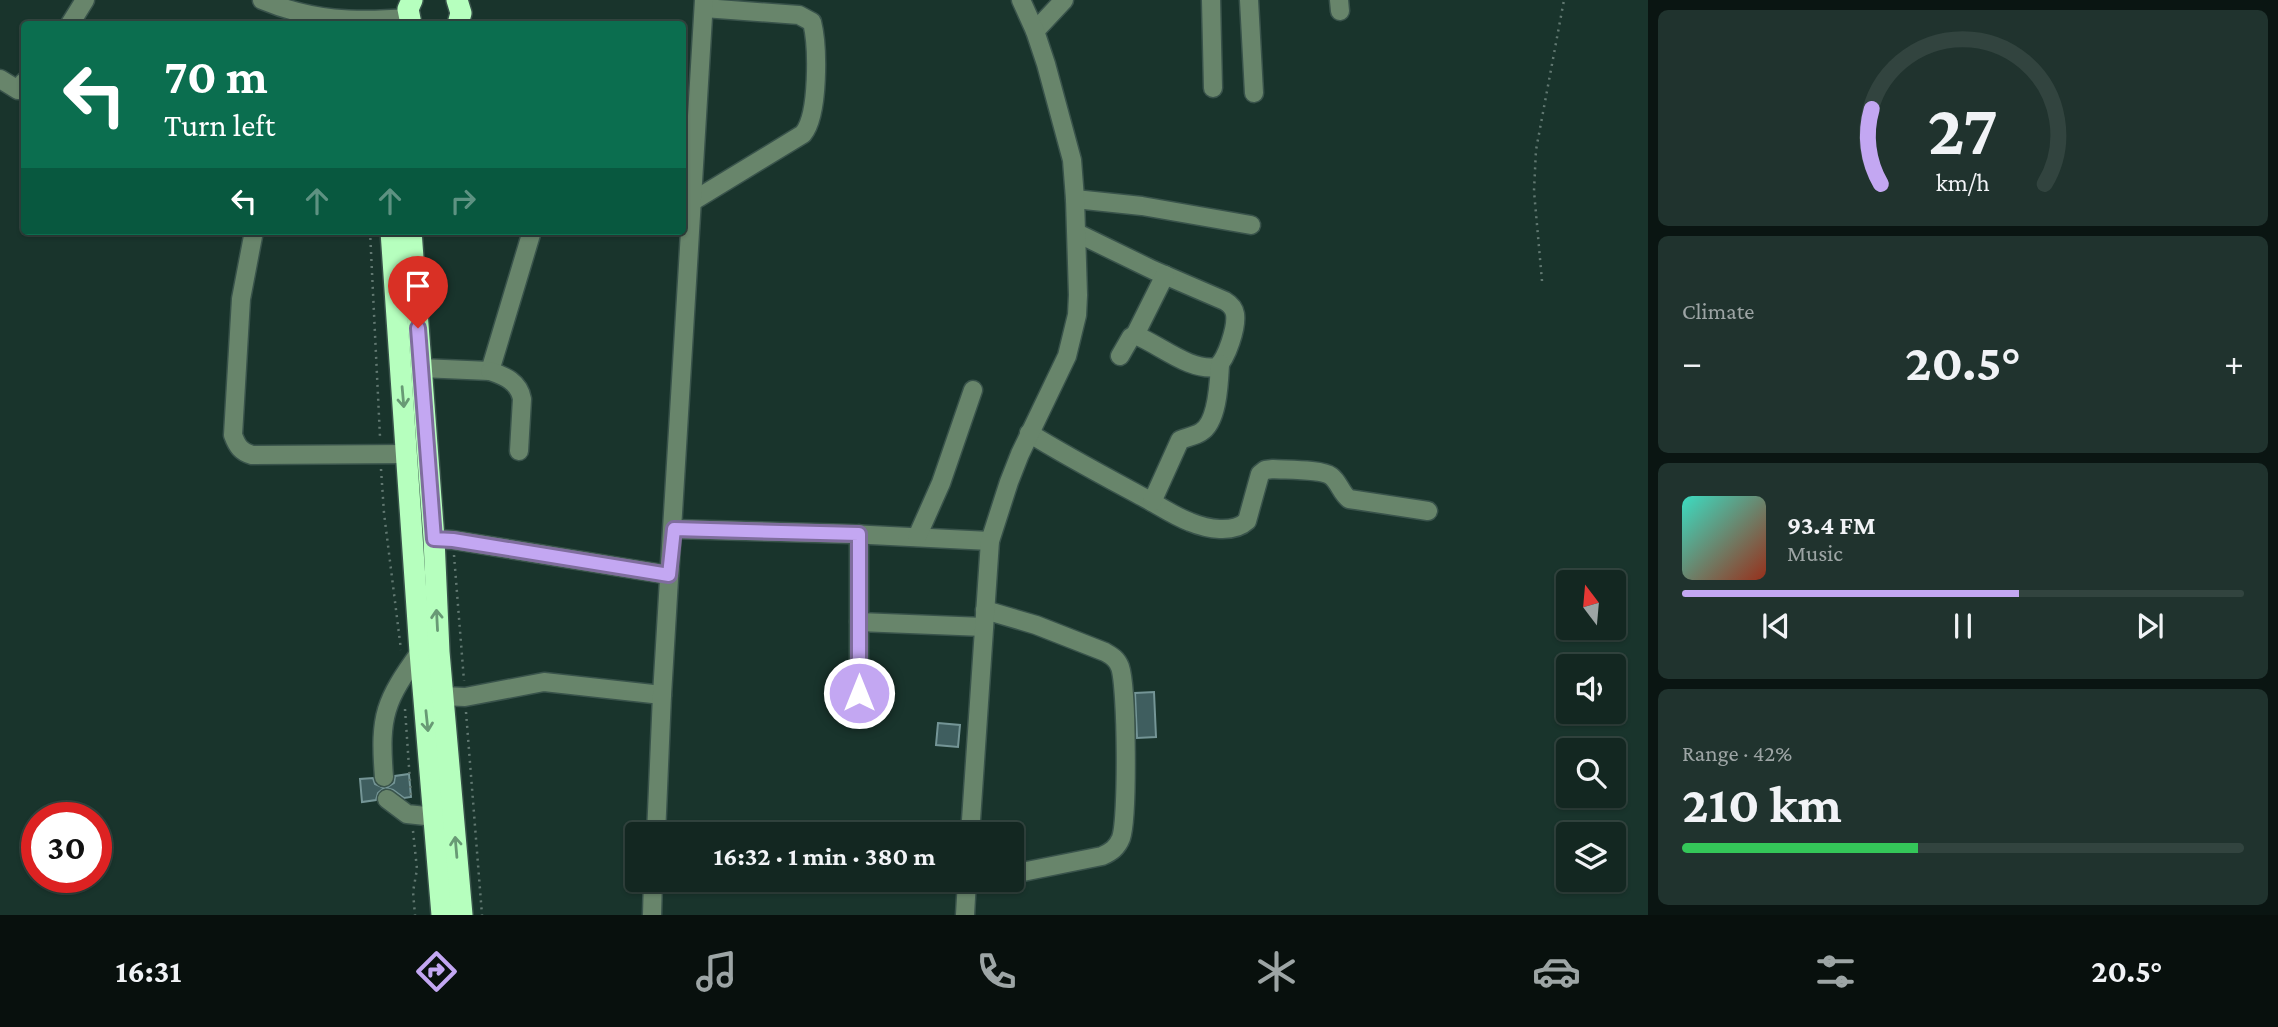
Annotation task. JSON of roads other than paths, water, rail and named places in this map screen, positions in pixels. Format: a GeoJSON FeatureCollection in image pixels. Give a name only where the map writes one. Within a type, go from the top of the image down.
{"type":"FeatureCollection","features":[{"type":"Feature","properties":{"kind":"highway"},"geometry":{"type":"LineString","coordinates":[[457,0],[461,13],[459,21]]}},
{"type":"Feature","properties":{"kind":"highway"},"geometry":{"type":"LineString","coordinates":[[391,235],[420,652],[442,915]]}},
{"type":"Feature","properties":{"kind":"highway"},"geometry":{"type":"LineString","coordinates":[[411,235],[421,368],[443,539],[442,696],[462,915]]}},
{"type":"Feature","properties":{"kind":"street"},"geometry":{"type":"LineString","coordinates":[[72,21],[85,0]]}},
{"type":"Feature","properties":{"kind":"street"},"geometry":{"type":"LineString","coordinates":[[262,0],[306,16],[325,18],[410,14]]}},
{"type":"Feature","properties":{"kind":"street"},"geometry":{"type":"LineString","coordinates":[[971,822],[990,541],[1009,482],[1029,433],[1067,356],[1078,295],[1072,160],[1035,31],[1021,0]]}},
{"type":"Feature","properties":{"kind":"street"},"geometry":{"type":"LineString","coordinates":[[1035,31],[1063,0]]}},
{"type":"Feature","properties":{"kind":"street"},"geometry":{"type":"LineString","coordinates":[[1211,0],[1213,88]]}},
{"type":"Feature","properties":{"kind":"street"},"geometry":{"type":"LineString","coordinates":[[1249,0],[1254,93]]}},
{"type":"Feature","properties":{"kind":"street"},"geometry":{"type":"LineString","coordinates":[[657,822],[704,4],[799,15],[812,22],[816,38],[811,122],[803,134],[693,201]]}},
{"type":"Feature","properties":{"kind":"street"},"geometry":{"type":"LineString","coordinates":[[0,79],[21,89]]}},
{"type":"Feature","properties":{"kind":"street"},"geometry":{"type":"LineString","coordinates":[[1075,200],[1132,205],[1251,225]]}},
{"type":"Feature","properties":{"kind":"street"},"geometry":{"type":"LineString","coordinates":[[1077,233],[1225,301],[1235,314],[1235,325],[1226,355],[1220,364],[1218,393],[1208,426],[1201,432],[1180,440],[1152,502]]}},
{"type":"Feature","properties":{"kind":"street"},"geometry":{"type":"LineString","coordinates":[[253,235],[241,299],[233,435],[237,446],[244,453],[252,455],[407,454]]}},
{"type":"Feature","properties":{"kind":"street"},"geometry":{"type":"LineString","coordinates":[[490,371],[531,235]]}},
{"type":"Feature","properties":{"kind":"street"},"geometry":{"type":"LineString","coordinates":[[1120,356],[1135,335],[1165,275]]}},
{"type":"Feature","properties":{"kind":"street"},"geometry":{"type":"LineString","coordinates":[[1135,335],[1198,365],[1212,368],[1220,364]]}},
{"type":"Feature","properties":{"kind":"street"},"geometry":{"type":"LineString","coordinates":[[421,368],[490,371],[510,380],[520,391],[519,450]]}},
{"type":"Feature","properties":{"kind":"street"},"geometry":{"type":"LineString","coordinates":[[917,537],[941,483],[973,390]]}},
{"type":"Feature","properties":{"kind":"street"},"geometry":{"type":"LineString","coordinates":[[1029,433],[1082,466],[1192,523],[1216,529],[1243,525],[1250,515],[1260,474],[1273,469],[1326,473],[1335,479],[1349,499],[1428,511]]}},
{"type":"Feature","properties":{"kind":"street"},"geometry":{"type":"LineString","coordinates":[[674,529],[990,541]]}},
{"type":"Feature","properties":{"kind":"street"},"geometry":{"type":"LineString","coordinates":[[859,534],[859,693]]}},
{"type":"Feature","properties":{"kind":"street"},"geometry":{"type":"LineString","coordinates":[[443,539],[669,575]]}},
{"type":"Feature","properties":{"kind":"street"},"geometry":{"type":"LineString","coordinates":[[859,622],[985,619],[1036,625],[1105,652],[1115,659],[1124,688],[1125,794],[1121,837],[1113,851],[1102,856],[1024,872]]}},
{"type":"Feature","properties":{"kind":"street"},"geometry":{"type":"LineString","coordinates":[[384,777],[385,709],[420,652]]}},
{"type":"Feature","properties":{"kind":"street"},"geometry":{"type":"LineString","coordinates":[[442,696],[465,697],[544,682],[662,695]]}},
{"type":"Feature","properties":{"kind":"street"},"geometry":{"type":"LineString","coordinates":[[387,799],[412,815],[435,817]]}},
{"type":"Feature","properties":{"kind":"street"},"geometry":{"type":"LineString","coordinates":[[652,915],[653,892]]}},
{"type":"Feature","properties":{"kind":"street"},"geometry":{"type":"LineString","coordinates":[[965,915],[970,892]]}}]}
